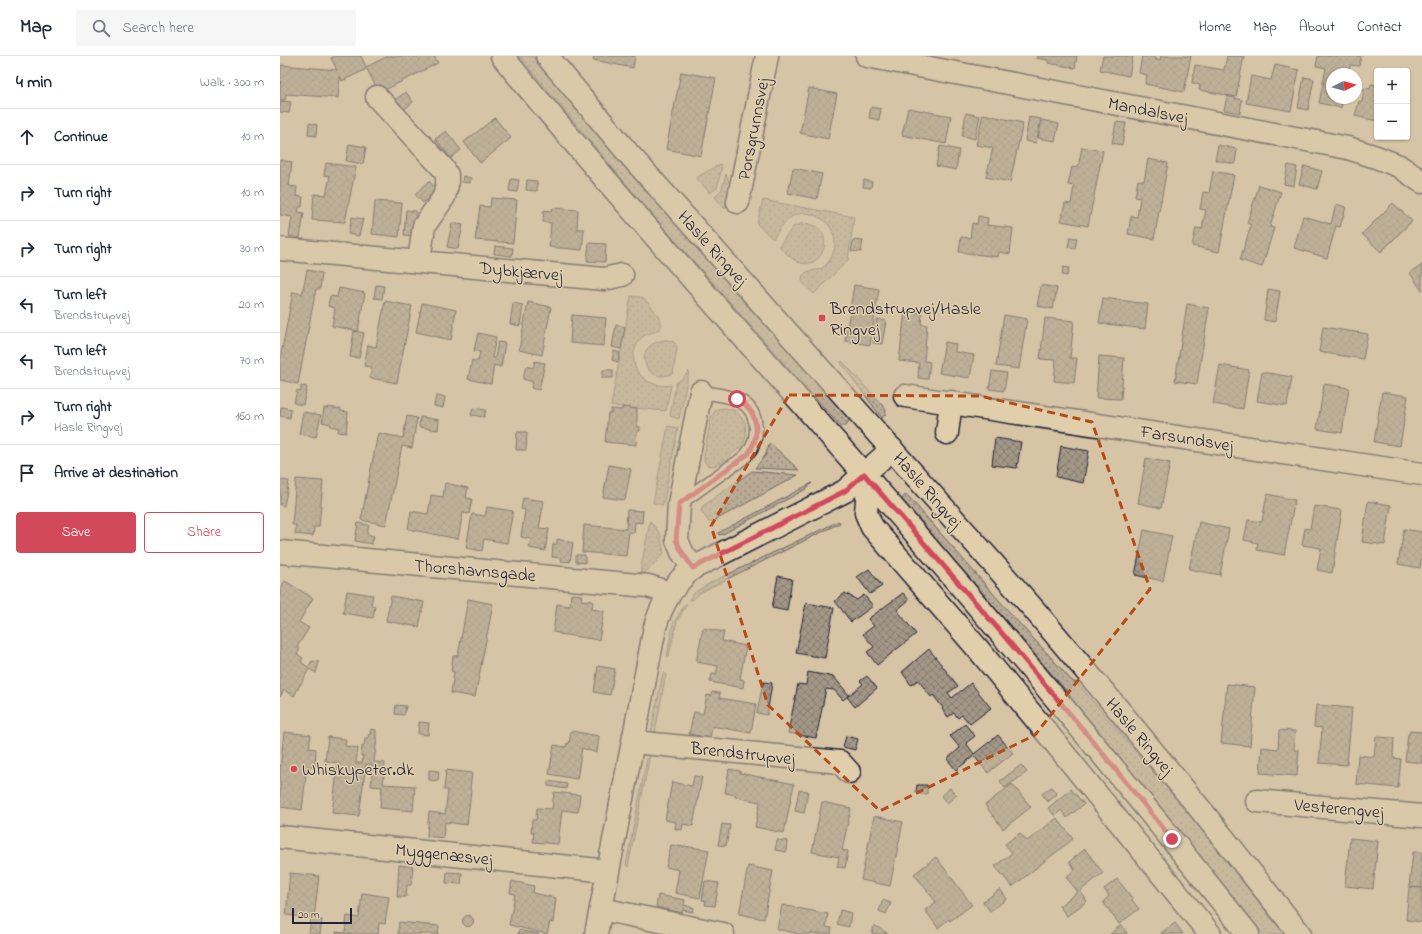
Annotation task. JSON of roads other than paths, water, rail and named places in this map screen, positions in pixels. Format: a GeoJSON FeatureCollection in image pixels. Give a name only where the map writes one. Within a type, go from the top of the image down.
{"type":"FeatureCollection","features":[{"type":"Feature","properties":{"kind":"street","name":"Hasle Ringvej"},"geometry":{"type":"LineString","coordinates":[[502,56],[599,171],[1000,631],[1086,733],[1248,934]]}},
{"type":"Feature","properties":{"kind":"street","name":"Hasle Ringvej"},"geometry":{"type":"LineString","coordinates":[[546,56],[628,153],[1031,606],[1114,704],[1300,934]]}},
{"type":"Feature","properties":{"kind":"street","name":"Porsgrunnsvej"},"geometry":{"type":"LineString","coordinates":[[738,202],[767,56]]}},
{"type":"Feature","properties":{"kind":"street","name":"Mandalsvej"},"geometry":{"type":"LineString","coordinates":[[867,56],[1348,148],[1399,166],[1422,182]]}},
{"type":"Feature","properties":{"kind":"street"},"geometry":{"type":"LineString","coordinates":[[377,97],[443,168],[447,175],[447,185],[444,198],[424,226],[419,262]]}},
{"type":"Feature","properties":{"kind":"street","name":"Dybkjærvej"},"geometry":{"type":"LineString","coordinates":[[280,249],[604,279],[622,276]]}},
{"type":"Feature","properties":{"kind":"street"},"geometry":{"type":"LineString","coordinates":[[693,568],[676,540],[679,504],[701,392]]}},
{"type":"Feature","properties":{"kind":"street","name":"Farsundsvej"},"geometry":{"type":"LineString","coordinates":[[905,396],[1422,474]]}},
{"type":"Feature","properties":{"kind":"street"},"geometry":{"type":"LineString","coordinates":[[947,433],[951,402]]}},
{"type":"Feature","properties":{"kind":"street"},"geometry":{"type":"LineString","coordinates":[[596,934],[655,627],[659,614],[670,593],[684,575],[693,568],[845,491],[892,449]]}},
{"type":"Feature","properties":{"kind":"street"},"geometry":{"type":"LineString","coordinates":[[864,474],[868,485],[866,514],[872,527],[978,649],[1210,934]]}},
{"type":"Feature","properties":{"kind":"street","name":"Thorshavnsgade"},"geometry":{"type":"LineString","coordinates":[[280,552],[648,586],[670,593]]}},
{"type":"Feature","properties":{"kind":"street","name":"Brendstrupvej"},"geometry":{"type":"LineString","coordinates":[[633,742],[840,762],[849,772]]}},
{"type":"Feature","properties":{"kind":"street","name":"Vesterengvej"},"geometry":{"type":"LineString","coordinates":[[1257,801],[1422,816]]}},
{"type":"Feature","properties":{"kind":"street","name":"Myggenæsvej"},"geometry":{"type":"LineString","coordinates":[[280,837],[608,871]]}},
{"type":"Feature","properties":{"kind":"street"},"geometry":{"type":"LineString","coordinates":[[601,909],[723,934]]}},
{"type":"Feature","properties":{"kind":"lane"},"geometry":{"type":"LineString","coordinates":[[679,504],[748,454],[755,441],[756,432],[754,416],[745,404],[727,396],[701,392]]}},
{"type":"Feature","properties":{"kind":"place","name":"Brendstrupvej/Hasle Ringvej"},"geometry":{"type":"Point","coordinates":[822,318]}},
{"type":"Feature","properties":{"kind":"place","name":"Whiskypeter.dk"},"geometry":{"type":"Point","coordinates":[294,769]}}]}
